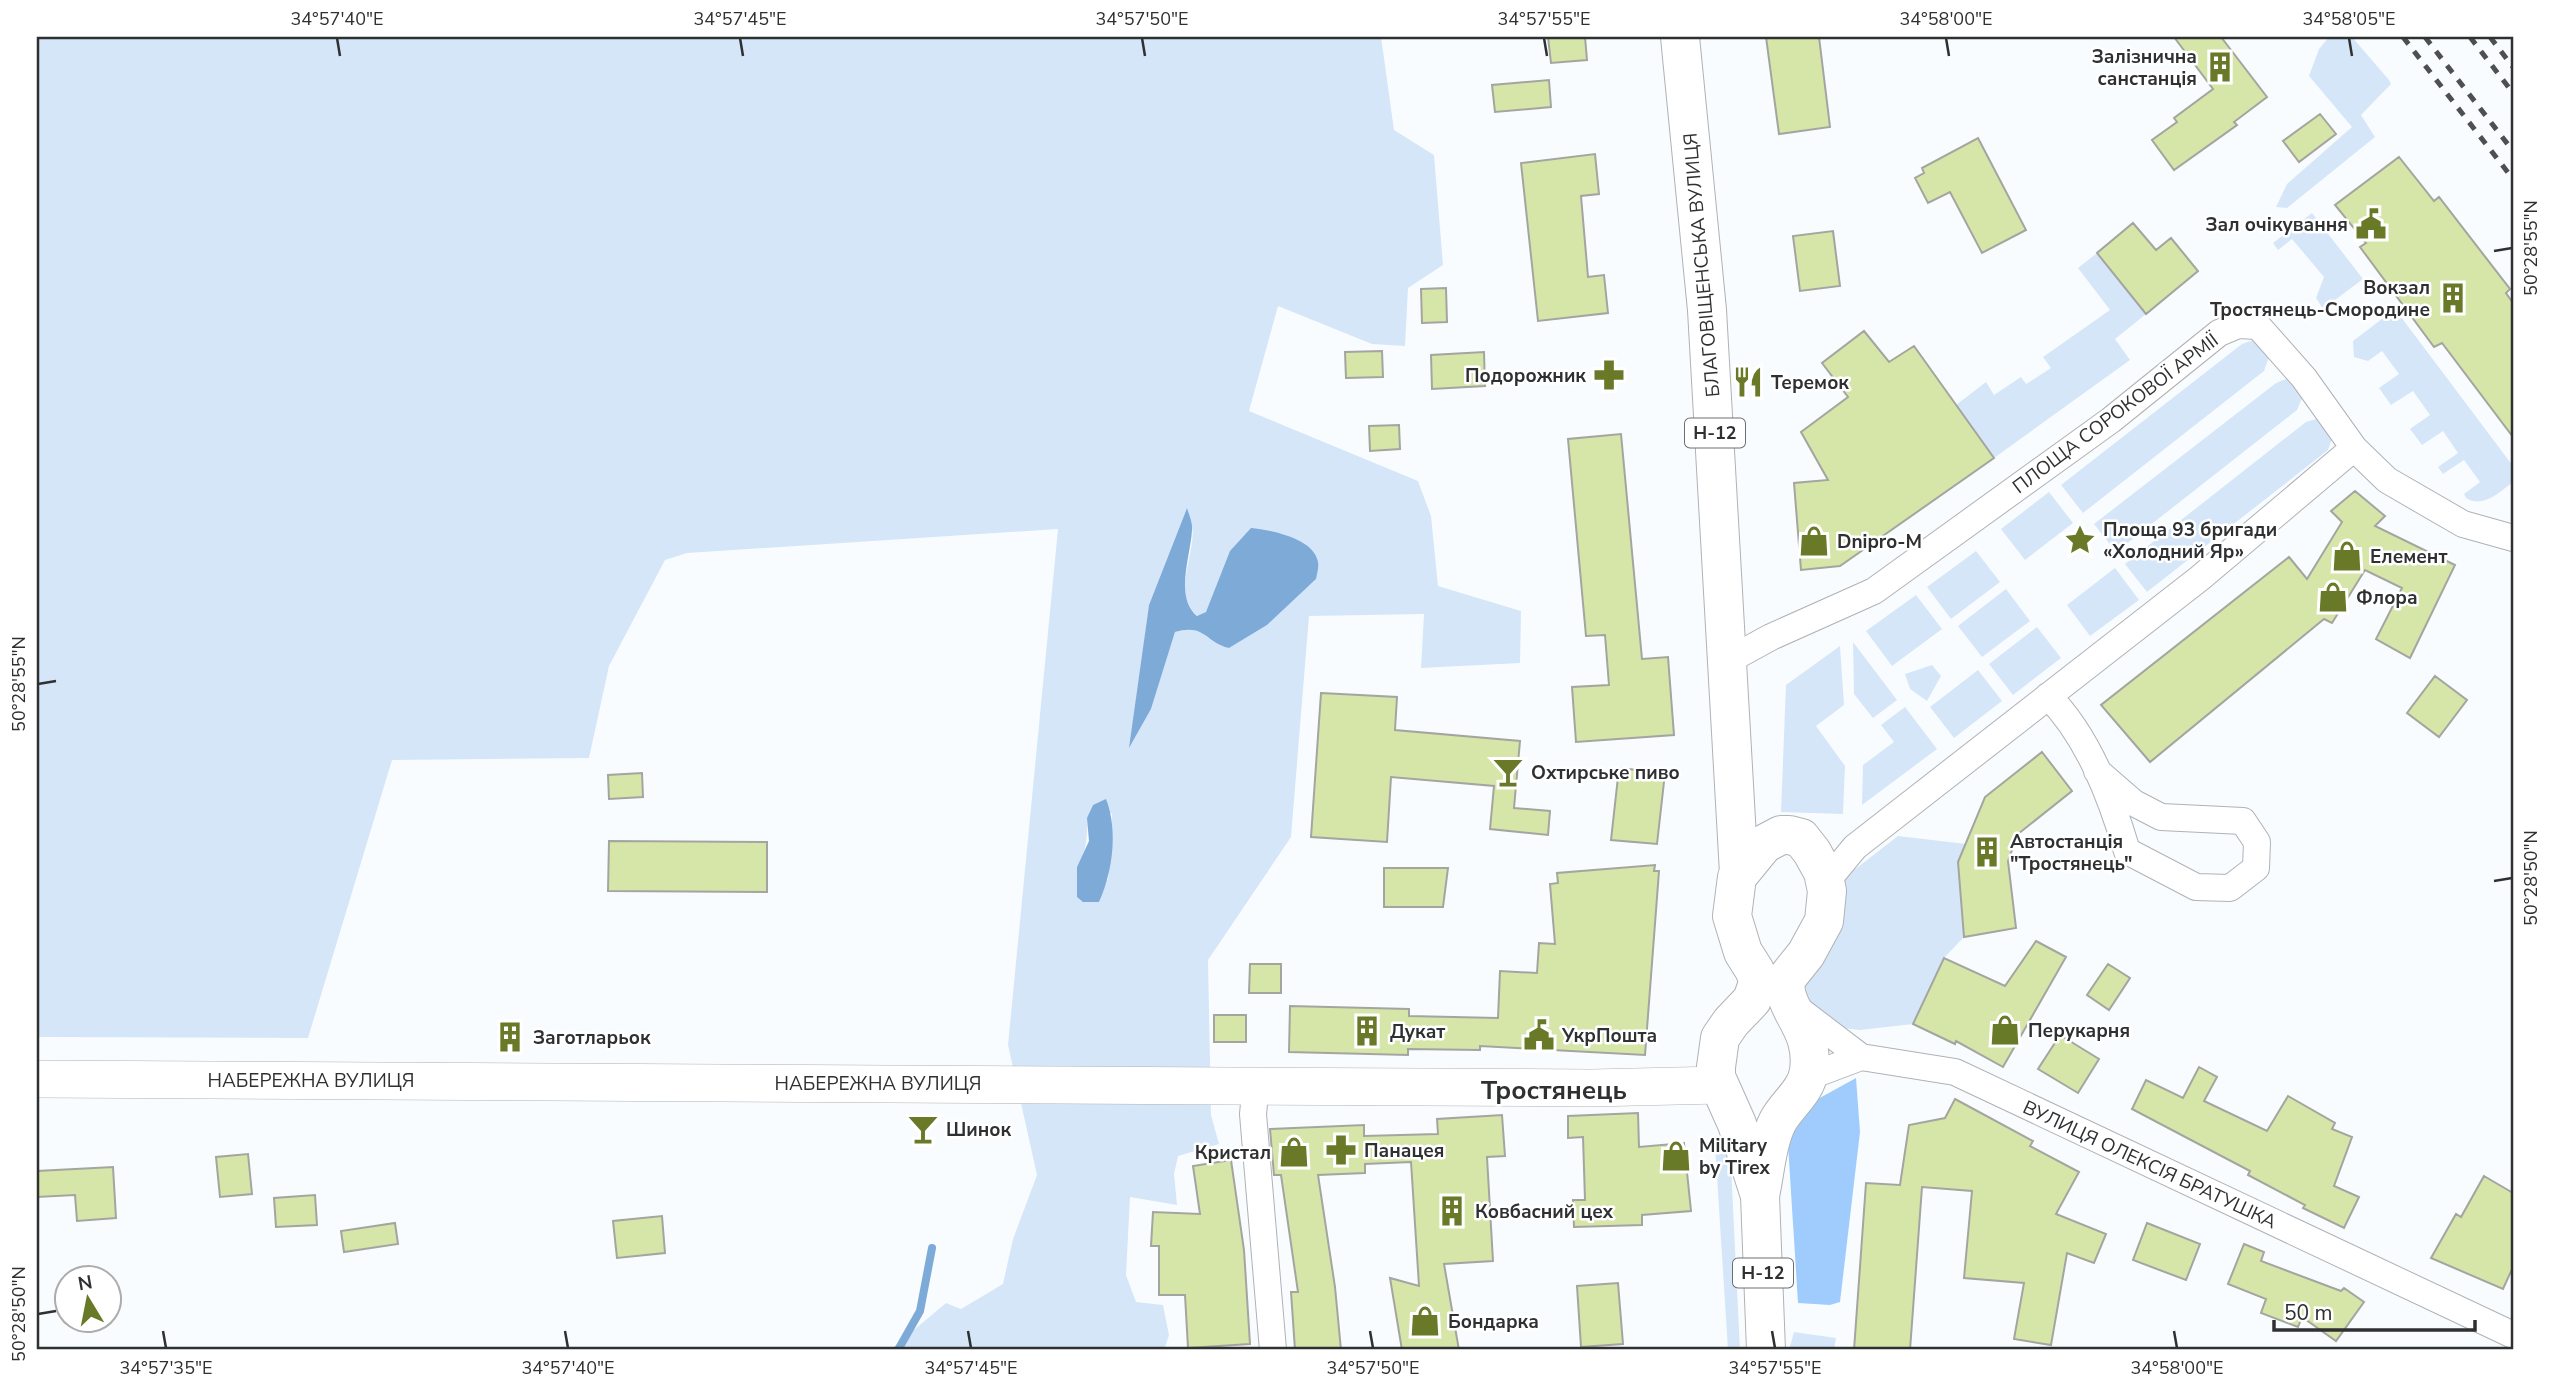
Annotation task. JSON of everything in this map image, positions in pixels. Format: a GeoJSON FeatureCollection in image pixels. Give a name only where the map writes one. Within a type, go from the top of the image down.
{"type":"FeatureCollection","features":[{"type":"Feature","properties":{"kind":"main road","name":"БЛАГОВІЩЕНСЬКА ВУЛИЦЯ"},"geometry":{"type":"LineString","coordinates":[[1680,37],[1707,310],[1735,780],[1782,839],[1826,882],[1824,921],[1790,985]]}},
{"type":"Feature","properties":{"kind":"main road"},"geometry":{"type":"LineString","coordinates":[[1735,780],[1741,794],[1782,839]]}},
{"type":"Feature","properties":{"kind":"main road","name":"Н-12"},"geometry":{"type":"LineString","coordinates":[[1766,1350],[1759,1196],[1737,1124],[1719,1085],[1716,1067],[1720,1038],[1752,986],[1732,916],[1740,873],[1782,839]]}},
{"type":"Feature","properties":{"kind":"main road"},"geometry":{"type":"LineString","coordinates":[[1790,985],[1810,1043],[1808,1077]]}},
{"type":"Feature","properties":{"kind":"main road","name":"Н-12"},"geometry":{"type":"LineString","coordinates":[[1759,1196],[1776,1124],[1808,1077]]}},
{"type":"Feature","properties":{"kind":"main road","name":"НАБЕРЕЖНА ВУЛИЦЯ"},"geometry":{"type":"LineString","coordinates":[[37,1079],[1592,1088],[1719,1085]]}},
{"type":"Feature","properties":{"kind":"main road"},"geometry":{"type":"LineString","coordinates":[[1737,1124],[1752,1131],[1768,1129],[1776,1124]]}},
{"type":"Feature","properties":{"kind":"street","name":"ПЛОЩА СОРОКОВОЇ АРМІЇ"},"geometry":{"type":"LineString","coordinates":[[1728,660],[1771,637],[1874,591],[2111,420],[2219,333],[2238,325],[2258,326],[2304,378],[2354,448],[2387,480],[2429,507],[2463,524],[2513,538]]}},
{"type":"Feature","properties":{"kind":"street"},"geometry":{"type":"LineString","coordinates":[[1826,882],[1855,847],[2200,578],[2354,448]]}},
{"type":"Feature","properties":{"kind":"street"},"geometry":{"type":"LineString","coordinates":[[2048,696],[2077,733],[2096,771],[2127,851],[2196,887],[2230,888],[2256,868],[2257,842],[2242,821],[2161,817],[2134,803],[2096,771]]}},
{"type":"Feature","properties":{"kind":"street"},"geometry":{"type":"LineString","coordinates":[[1782,839],[1855,847]]}},
{"type":"Feature","properties":{"kind":"street","name":"ВУЛИЦЯ ОЛЕКСІЯ БРАТУШКА"},"geometry":{"type":"LineString","coordinates":[[1790,985],[1861,1057],[1955,1072],[2513,1335]]}},
{"type":"Feature","properties":{"kind":"street"},"geometry":{"type":"LineString","coordinates":[[1808,1077],[1861,1057]]}},
{"type":"Feature","properties":{"kind":"street"},"geometry":{"type":"LineString","coordinates":[[1256,1084],[1254,1128],[1273,1350]]}},
{"type":"Feature","properties":{"kind":"shaded area"},"geometry":{"type":"Polygon","coordinates":[[[37,37],[1381,37],[1394,130],[1434,155],[1443,265],[1408,288],[1405,346],[1372,344],[1278,306],[1249,411],[1418,481],[1431,516],[1438,586],[1521,611],[1520,663],[1421,668],[1424,614],[1309,616],[1291,837],[1208,960],[1211,1115],[1219,1144],[1178,1156],[1174,1174],[1177,1205],[1130,1197],[1126,1275],[1136,1302],[1163,1305],[1169,1335],[1164,1350],[890,1350],[946,1303],[961,1309],[1003,1284],[1013,1239],[1037,1175],[1008,1045],[1058,529],[687,553],[665,560],[609,666],[589,758],[392,760],[308,1038],[37,1037],[37,37]],[[1186,510],[1149,605],[1130,746],[1151,709],[1175,632],[1193,630],[1229,648],[1267,625],[1316,579],[1215,594],[1206,612],[1198,616],[1190,607],[1186,596],[1186,573],[1193,536],[1192,523],[1186,510]],[[1093,805],[1085,849],[1077,867],[1108,880],[1112,814],[1093,805]]]}},
{"type":"Feature","properties":{"kind":"shaded area"},"geometry":{"type":"Polygon","coordinates":[[[2329,37],[2352,37],[2391,84],[2361,115],[2375,137],[2287,208],[2276,207],[2287,184],[2352,127],[2309,76],[2319,49],[2329,37]]]}},
{"type":"Feature","properties":{"kind":"shaded area"},"geometry":{"type":"Polygon","coordinates":[[[2312,213],[2363,279],[2323,309],[2316,298],[2324,277],[2292,239],[2278,250],[2273,243],[2312,213]]]}},
{"type":"Feature","properties":{"kind":"shaded area"},"geometry":{"type":"Polygon","coordinates":[[[2097,253],[2146,314],[2115,339],[2130,360],[1994,458],[1956,405],[1986,382],[1994,395],[2021,377],[2026,384],[2051,368],[2043,357],[2110,310],[2078,268],[2097,253]]]}},
{"type":"Feature","properties":{"kind":"shaded area"},"geometry":{"type":"Polygon","coordinates":[[[2395,309],[2513,466],[2513,482],[2491,498],[2478,502],[2466,498],[2464,494],[2480,482],[2464,460],[2443,474],[2438,467],[2458,453],[2443,431],[2422,445],[2410,429],[2430,415],[2413,391],[2391,405],[2379,388],[2399,374],[2382,351],[2368,361],[2354,357],[2353,341],[2395,309]]]}},
{"type":"Feature","properties":{"kind":"shaded area"},"geometry":{"type":"Polygon","coordinates":[[[2253,340],[2259,342],[2269,357],[2264,371],[2083,513],[2061,485],[2242,344],[2253,340]]]}},
{"type":"Feature","properties":{"kind":"shaded area"},"geometry":{"type":"Polygon","coordinates":[[[2286,379],[2292,381],[2303,396],[2297,410],[2116,552],[2094,524],[2276,383],[2286,379]]]}},
{"type":"Feature","properties":{"kind":"shaded area"},"geometry":{"type":"Polygon","coordinates":[[[2323,420],[2333,436],[2328,450],[2147,592],[2125,564],[2306,422],[2323,420]]]}},
{"type":"Feature","properties":{"kind":"shaded area"},"geometry":{"type":"Polygon","coordinates":[[[2049,492],[2073,523],[2025,560],[2001,529],[2049,492]]]}},
{"type":"Feature","properties":{"kind":"shaded area"},"geometry":{"type":"Polygon","coordinates":[[[1187,508],[1192,527],[1186,598],[1197,616],[1206,612],[1230,551],[1251,528],[1290,537],[1309,547],[1318,562],[1316,579],[1267,625],[1229,648],[1193,630],[1175,632],[1151,709],[1129,748],[1149,605],[1187,508]]]}},
{"type":"Feature","properties":{"kind":"shaded area"},"geometry":{"type":"Polygon","coordinates":[[[1976,551],[2000,582],[1951,619],[1927,587],[1976,551]]]}},
{"type":"Feature","properties":{"kind":"shaded area"},"geometry":{"type":"Polygon","coordinates":[[[2115,568],[2139,600],[2090,636],[2067,605],[2115,568]]]}},
{"type":"Feature","properties":{"kind":"shaded area"},"geometry":{"type":"Polygon","coordinates":[[[2006,589],[2030,621],[1982,657],[1958,626],[2006,589]]]}},
{"type":"Feature","properties":{"kind":"shaded area"},"geometry":{"type":"Polygon","coordinates":[[[1916,595],[1942,629],[1892,666],[1866,631],[1916,595]]]}},
{"type":"Feature","properties":{"kind":"shaded area"},"geometry":{"type":"Polygon","coordinates":[[[2037,627],[2061,658],[2013,695],[1989,664],[2037,627]]]}},
{"type":"Feature","properties":{"kind":"shaded area"},"geometry":{"type":"Polygon","coordinates":[[[1853,642],[1897,700],[1873,718],[1854,694],[1853,642]]]}},
{"type":"Feature","properties":{"kind":"shaded area"},"geometry":{"type":"Polygon","coordinates":[[[1840,646],[1844,705],[1816,726],[1845,766],[1843,814],[1781,812],[1786,685],[1840,646]]]}},
{"type":"Feature","properties":{"kind":"shaded area"},"geometry":{"type":"Polygon","coordinates":[[[1932,665],[1941,676],[1927,701],[1910,689],[1905,674],[1932,665]]]}},
{"type":"Feature","properties":{"kind":"shaded area"},"geometry":{"type":"Polygon","coordinates":[[[1978,670],[2002,701],[1954,738],[1930,707],[1978,670]]]}},
{"type":"Feature","properties":{"kind":"shaded area"},"geometry":{"type":"Polygon","coordinates":[[[1905,707],[1937,749],[1862,805],[1863,765],[1894,742],[1881,725],[1905,707]]]}},
{"type":"Feature","properties":{"kind":"shaded area"},"geometry":{"type":"Polygon","coordinates":[[[1106,799],[1113,837],[1111,864],[1099,902],[1083,902],[1077,897],[1077,867],[1089,841],[1087,818],[1093,805],[1106,799]]]}},
{"type":"Feature","properties":{"kind":"shaded area"},"geometry":{"type":"Polygon","coordinates":[[[1898,836],[1966,844],[1958,862],[1964,937],[1944,958],[1913,1024],[1860,1030],[1818,1025],[1785,991],[1827,891],[1898,836]]]}},
{"type":"Feature","properties":{"kind":"shaded area"},"geometry":{"type":"Polygon","coordinates":[[[1856,1078],[1860,1132],[1840,1302],[1830,1305],[1798,1303],[1787,1128],[1816,1100],[1856,1078]]]}},
{"type":"Feature","properties":{"kind":"shaded area"},"geometry":{"type":"Polygon","coordinates":[[[1715,1145],[1727,1153],[1731,1166],[1740,1350],[1728,1350],[1715,1145]]]}},
{"type":"Feature","properties":{"kind":"shaded area"},"geometry":{"type":"Polygon","coordinates":[[[1794,1332],[1836,1338],[1834,1350],[1789,1350],[1794,1332]]]}},
{"type":"Feature","properties":{"kind":"building"},"geometry":{"type":"Polygon","coordinates":[[[1548,37],[1585,37],[1587,60],[1551,63],[1548,37]]]}},
{"type":"Feature","properties":{"kind":"building"},"geometry":{"type":"Polygon","coordinates":[[[1766,37],[1819,37],[1830,127],[1779,134],[1766,37]]]}},
{"type":"Feature","properties":{"kind":"building"},"geometry":{"type":"Polygon","coordinates":[[[2174,37],[2221,37],[2267,97],[2234,122],[2237,125],[2174,170],[2152,140],[2177,122],[2174,118],[2213,89],[2174,37]]]}},
{"type":"Feature","properties":{"kind":"building"},"geometry":{"type":"Polygon","coordinates":[[[1549,80],[1551,107],[1495,112],[1492,85],[1549,80]]]}},
{"type":"Feature","properties":{"kind":"building"},"geometry":{"type":"Polygon","coordinates":[[[2320,114],[2336,134],[2299,162],[2283,141],[2320,114]]]}},
{"type":"Feature","properties":{"kind":"building"},"geometry":{"type":"Polygon","coordinates":[[[1978,138],[2026,230],[1982,253],[1950,192],[1928,203],[1915,178],[1924,173],[1922,168],[1978,138]]]}},
{"type":"Feature","properties":{"kind":"building"},"geometry":{"type":"Polygon","coordinates":[[[1595,154],[1599,194],[1581,196],[1588,277],[1604,275],[1608,313],[1538,321],[1521,163],[1595,154]]]}},
{"type":"Feature","properties":{"kind":"building","name":"Вокзал Тростянець-Смородине"},"geometry":{"type":"Polygon","coordinates":[[[2399,157],[2434,201],[2439,197],[2510,289],[2506,293],[2513,303],[2513,437],[2442,343],[2434,347],[2360,247],[2366,243],[2335,205],[2399,157]]]}},
{"type":"Feature","properties":{"kind":"building"},"geometry":{"type":"Polygon","coordinates":[[[2133,223],[2156,250],[2171,238],[2198,271],[2146,314],[2097,253],[2133,223]]]}},
{"type":"Feature","properties":{"kind":"building"},"geometry":{"type":"Polygon","coordinates":[[[1833,231],[1840,286],[1800,291],[1793,236],[1833,231]]]}},
{"type":"Feature","properties":{"kind":"building"},"geometry":{"type":"Polygon","coordinates":[[[1446,288],[1447,322],[1422,323],[1421,289],[1446,288]]]}},
{"type":"Feature","properties":{"kind":"building"},"geometry":{"type":"Polygon","coordinates":[[[1864,331],[1889,362],[1914,346],[1994,458],[1840,566],[1801,570],[1794,483],[1828,480],[1801,432],[1848,397],[1822,363],[1864,331]]]}},
{"type":"Feature","properties":{"kind":"building"},"geometry":{"type":"Polygon","coordinates":[[[1382,351],[1383,377],[1346,378],[1345,352],[1382,351]]]}},
{"type":"Feature","properties":{"kind":"building"},"geometry":{"type":"Polygon","coordinates":[[[1484,352],[1485,386],[1432,389],[1431,355],[1484,352]]]}},
{"type":"Feature","properties":{"kind":"building"},"geometry":{"type":"Polygon","coordinates":[[[1399,425],[1400,449],[1370,451],[1369,426],[1399,425]]]}},
{"type":"Feature","properties":{"kind":"building"},"geometry":{"type":"Polygon","coordinates":[[[1621,434],[1642,659],[1668,657],[1674,735],[1576,742],[1572,687],[1609,685],[1605,635],[1586,636],[1568,439],[1621,434]]]}},
{"type":"Feature","properties":{"kind":"building"},"geometry":{"type":"Polygon","coordinates":[[[2355,491],[2385,516],[2375,526],[2455,565],[2410,658],[2376,639],[2402,588],[2365,570],[2332,623],[2324,619],[2150,762],[2101,705],[2289,557],[2307,579],[2342,522],[2331,511],[2355,491]]]}},
{"type":"Feature","properties":{"kind":"building"},"geometry":{"type":"Polygon","coordinates":[[[2435,676],[2467,700],[2439,737],[2407,713],[2435,676]]]}},
{"type":"Feature","properties":{"kind":"building"},"geometry":{"type":"Polygon","coordinates":[[[1321,693],[1397,697],[1395,730],[1520,741],[1514,808],[1550,811],[1548,835],[1490,829],[1494,786],[1391,777],[1387,842],[1311,837],[1321,693]]]}},
{"type":"Feature","properties":{"kind":"building","name":"Автостанція \"Тростянець\""},"geometry":{"type":"Polygon","coordinates":[[[2042,752],[2072,791],[2018,834],[2008,861],[2016,928],[1964,937],[1958,862],[1985,797],[2042,752]]]}},
{"type":"Feature","properties":{"kind":"building"},"geometry":{"type":"Polygon","coordinates":[[[1619,768],[1665,773],[1657,844],[1611,840],[1619,768]]]}},
{"type":"Feature","properties":{"kind":"building"},"geometry":{"type":"Polygon","coordinates":[[[642,773],[643,797],[609,799],[608,775],[642,773]]]}},
{"type":"Feature","properties":{"kind":"building"},"geometry":{"type":"Polygon","coordinates":[[[609,841],[767,842],[767,892],[608,891],[609,841]]]}},
{"type":"Feature","properties":{"kind":"building"},"geometry":{"type":"Polygon","coordinates":[[[1655,865],[1654,871],[1659,871],[1645,1055],[1480,1046],[1480,1050],[1408,1049],[1408,1055],[1289,1052],[1290,1006],[1409,1009],[1409,1016],[1498,1018],[1500,971],[1537,973],[1539,943],[1555,944],[1550,884],[1558,883],[1557,873],[1655,865]]]}},
{"type":"Feature","properties":{"kind":"building"},"geometry":{"type":"Polygon","coordinates":[[[1384,868],[1448,868],[1443,907],[1384,907],[1384,868]]]}},
{"type":"Feature","properties":{"kind":"building"},"geometry":{"type":"Polygon","coordinates":[[[2036,941],[2066,957],[2003,1067],[1956,1041],[1955,1044],[1913,1024],[1944,958],[2005,986],[2036,941]]]}},
{"type":"Feature","properties":{"kind":"building"},"geometry":{"type":"Polygon","coordinates":[[[1250,964],[1281,964],[1281,993],[1249,993],[1250,964]]]}},
{"type":"Feature","properties":{"kind":"building"},"geometry":{"type":"Polygon","coordinates":[[[2108,964],[2130,978],[2109,1010],[2087,995],[2108,964]]]}},
{"type":"Feature","properties":{"kind":"building"},"geometry":{"type":"Polygon","coordinates":[[[1214,1015],[1246,1015],[1246,1042],[1214,1042],[1214,1015]]]}},
{"type":"Feature","properties":{"kind":"building"},"geometry":{"type":"Polygon","coordinates":[[[2060,1035],[2099,1059],[2078,1093],[2038,1069],[2060,1035]]]}},
{"type":"Feature","properties":{"kind":"building"},"geometry":{"type":"Polygon","coordinates":[[[2199,1067],[2217,1077],[2204,1101],[2267,1131],[2288,1096],[2335,1123],[2332,1129],[2352,1137],[2334,1186],[2359,1197],[2344,1228],[2303,1208],[2305,1205],[2248,1175],[2250,1171],[2132,1109],[2146,1080],[2183,1098],[2199,1067]]]}},
{"type":"Feature","properties":{"kind":"building"},"geometry":{"type":"Polygon","coordinates":[[[1955,1099],[2033,1141],[2030,1146],[2079,1172],[2056,1214],[2106,1234],[2094,1263],[2067,1253],[2051,1345],[2014,1339],[2024,1283],[1964,1278],[1972,1191],[1922,1187],[1910,1350],[1854,1350],[1866,1183],[1900,1185],[1909,1125],[1945,1118],[1955,1099]]]}},
{"type":"Feature","properties":{"kind":"building"},"geometry":{"type":"Polygon","coordinates":[[[1638,1113],[1639,1147],[1684,1143],[1691,1211],[1642,1215],[1642,1225],[1574,1227],[1573,1200],[1585,1200],[1583,1137],[1568,1138],[1568,1116],[1638,1113]]]}},
{"type":"Feature","properties":{"kind":"building"},"geometry":{"type":"Polygon","coordinates":[[[1502,1115],[1505,1156],[1487,1157],[1493,1261],[1444,1264],[1459,1350],[1402,1350],[1390,1278],[1419,1286],[1411,1162],[1365,1164],[1365,1173],[1318,1175],[1335,1287],[1341,1350],[1295,1350],[1291,1292],[1298,1292],[1281,1175],[1274,1175],[1270,1129],[1364,1125],[1364,1136],[1438,1134],[1437,1119],[1502,1115]]]}},
{"type":"Feature","properties":{"kind":"building"},"geometry":{"type":"Polygon","coordinates":[[[248,1154],[252,1194],[220,1197],[216,1157],[248,1154]]]}},
{"type":"Feature","properties":{"kind":"building"},"geometry":{"type":"Polygon","coordinates":[[[1231,1160],[1244,1250],[1250,1344],[1188,1348],[1185,1295],[1159,1295],[1159,1246],[1151,1246],[1153,1212],[1200,1214],[1193,1166],[1231,1160]]]}},
{"type":"Feature","properties":{"kind":"building"},"geometry":{"type":"Polygon","coordinates":[[[113,1167],[116,1218],[77,1221],[75,1195],[37,1197],[37,1171],[113,1167]]]}},
{"type":"Feature","properties":{"kind":"building"},"geometry":{"type":"Polygon","coordinates":[[[2484,1176],[2513,1193],[2513,1267],[2503,1289],[2431,1258],[2456,1214],[2461,1217],[2484,1176]]]}},
{"type":"Feature","properties":{"kind":"building"},"geometry":{"type":"Polygon","coordinates":[[[315,1195],[317,1225],[276,1227],[274,1198],[315,1195]]]}},
{"type":"Feature","properties":{"kind":"building"},"geometry":{"type":"Polygon","coordinates":[[[662,1216],[665,1253],[617,1258],[613,1221],[662,1216]]]}},
{"type":"Feature","properties":{"kind":"building"},"geometry":{"type":"Polygon","coordinates":[[[395,1223],[398,1244],[344,1252],[341,1231],[395,1223]]]}},
{"type":"Feature","properties":{"kind":"building"},"geometry":{"type":"Polygon","coordinates":[[[2147,1223],[2200,1244],[2186,1280],[2133,1260],[2147,1223]]]}},
{"type":"Feature","properties":{"kind":"building"},"geometry":{"type":"Polygon","coordinates":[[[2244,1244],[2264,1252],[2261,1261],[2341,1291],[2344,1288],[2364,1302],[2336,1341],[2302,1317],[2298,1327],[2261,1313],[2266,1299],[2228,1284],[2244,1244]]]}},
{"type":"Feature","properties":{"kind":"building"},"geometry":{"type":"Polygon","coordinates":[[[1618,1283],[1623,1344],[1581,1347],[1577,1286],[1618,1283]]]}},
{"type":"Feature","properties":{"kind":"waterway"},"geometry":{"type":"LineString","coordinates":[[898,1350],[920,1311],[932,1248]]}},
{"type":"Feature","properties":{"kind":"railway"},"geometry":{"type":"LineString","coordinates":[[2403,37],[2513,179]]}},
{"type":"Feature","properties":{"kind":"railway"},"geometry":{"type":"LineString","coordinates":[[2425,37],[2513,151]]}},
{"type":"Feature","properties":{"kind":"railway"},"geometry":{"type":"LineString","coordinates":[[2470,37],[2513,93]]}},
{"type":"Feature","properties":{"kind":"railway"},"geometry":{"type":"LineString","coordinates":[[2490,37],[2513,67]]}},
{"type":"Feature","properties":{"kind":"place","name":"Залізнична санстанція"},"geometry":{"type":"Point","coordinates":[2220,67]}},
{"type":"Feature","properties":{"kind":"place","name":"Зал очікування"},"geometry":{"type":"Point","coordinates":[2371,224]}},
{"type":"Feature","properties":{"kind":"place","name":"Вокзал Тростянець-Смородине"},"geometry":{"type":"Point","coordinates":[2453,298]}},
{"type":"Feature","properties":{"kind":"place","name":"Подорожник"},"geometry":{"type":"Point","coordinates":[1609,375]}},
{"type":"Feature","properties":{"kind":"place","name":"Теремок"},"geometry":{"type":"Point","coordinates":[1748,382]}},
{"type":"Feature","properties":{"kind":"place","name":"Площа 93 бригади «Холодний Яр»"},"geometry":{"type":"Point","coordinates":[2080,540]}},
{"type":"Feature","properties":{"kind":"place","name":"Dnipro-M"},"geometry":{"type":"Point","coordinates":[1814,541]}},
{"type":"Feature","properties":{"kind":"place","name":"Елемент"},"geometry":{"type":"Point","coordinates":[2347,556]}},
{"type":"Feature","properties":{"kind":"place","name":"Флора"},"geometry":{"type":"Point","coordinates":[2333,597]}},
{"type":"Feature","properties":{"kind":"place","name":"Охтирське пиво"},"geometry":{"type":"Point","coordinates":[1508,772]}},
{"type":"Feature","properties":{"kind":"place","name":"Автостанція \"Тростянець\""},"geometry":{"type":"Point","coordinates":[1987,852]}},
{"type":"Feature","properties":{"kind":"place","name":"Перукарня"},"geometry":{"type":"Point","coordinates":[2005,1030]}},
{"type":"Feature","properties":{"kind":"place","name":"Дукат"},"geometry":{"type":"Point","coordinates":[1367,1031]}},
{"type":"Feature","properties":{"kind":"place","name":"УкрПошта"},"geometry":{"type":"Point","coordinates":[1539,1035]}},
{"type":"Feature","properties":{"kind":"place","name":"Заготларьок"},"geometry":{"type":"Point","coordinates":[510,1037]}},
{"type":"Feature","properties":{"kind":"place","name":"Шинок"},"geometry":{"type":"Point","coordinates":[923,1129]}},
{"type":"Feature","properties":{"kind":"place","name":"Панацея"},"geometry":{"type":"Point","coordinates":[1341,1150]}},
{"type":"Feature","properties":{"kind":"place","name":"Кристал"},"geometry":{"type":"Point","coordinates":[1294,1152]}},
{"type":"Feature","properties":{"kind":"place","name":"Military by Tirex"},"geometry":{"type":"Point","coordinates":[1676,1156]}},
{"type":"Feature","properties":{"kind":"place","name":"Ковбасний цех"},"geometry":{"type":"Point","coordinates":[1452,1211]}},
{"type":"Feature","properties":{"kind":"place","name":"Бондарка"},"geometry":{"type":"Point","coordinates":[1425,1321]}},
{"type":"Feature","properties":{"kind":"district","name":"Тростянець"},"geometry":{"type":"Point","coordinates":[1554,1090]}}]}
